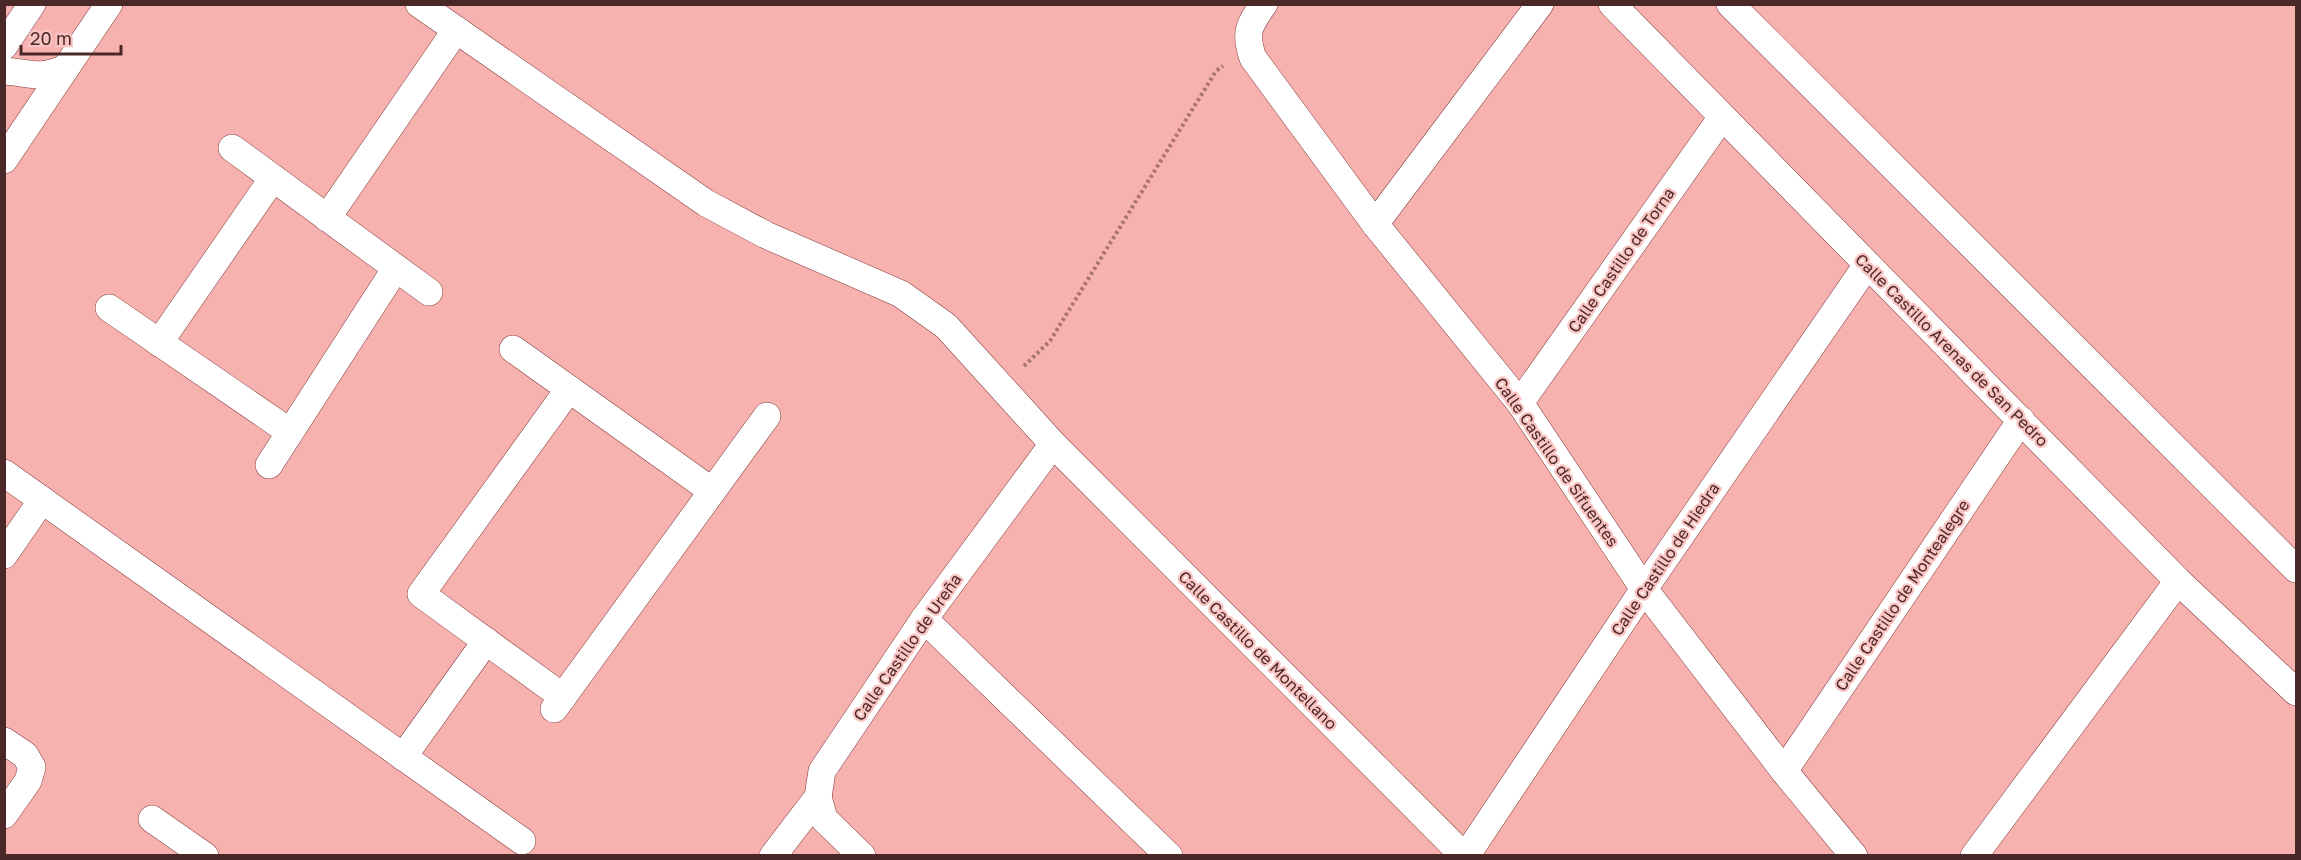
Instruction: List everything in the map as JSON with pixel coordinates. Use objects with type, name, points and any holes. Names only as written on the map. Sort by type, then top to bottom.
[{"type":"street","points":[[4,46],[32,4]]},
{"type":"street","points":[[4,160],[109,4]]},
{"type":"street","name":"Calle Castillo de Montellano","points":[[419,4],[706,203],[765,235],[901,294],[946,326],[1053,444],[1465,855]]},
{"type":"street","points":[[1247,43],[1249,25],[1264,4]]},
{"type":"street","points":[[1376,224],[1540,4]]},
{"type":"street","name":"Calle Castillo Arenas de San Pedro","points":[[1612,4],[2178,581],[2296,692]]},
{"type":"street","points":[[1730,4],[2296,568]]},
{"type":"street","points":[[327,218],[456,30]]},
{"type":"street","name":"Calle Castillo de Sifuentes","points":[[1247,43],[1252,58],[1376,224],[1520,403],[1644,589],[1784,771],[1854,855]]},
{"type":"street","points":[[4,70],[34,76],[48,75],[66,68]]},
{"type":"street","name":"Calle Castillo de Torna","points":[[1520,403],[1722,117]]},
{"type":"street","points":[[232,148],[429,292]]},
{"type":"street","points":[[159,343],[273,178]]},
{"type":"street","name":"Calle Castillo de Hiedra","points":[[1465,855],[1644,589],[1868,265]]},
{"type":"street","points":[[269,465],[396,268]]},
{"type":"street","points":[[109,308],[290,432]]},
{"type":"street","points":[[513,349],[712,491]]},
{"type":"street","points":[[569,389],[421,594],[486,641],[559,703],[766,416]]},
{"type":"street","name":"Calle Castillo de Montealegre","points":[[1784,771],[2021,420]]},
{"type":"street","name":"Calle Castillo de Ureña","points":[[773,855],[818,797],[822,771],[924,619],[1053,444]]},
{"type":"street","points":[[4,473],[522,841]]},
{"type":"street","points":[[4,555],[42,500]]},
{"type":"street","points":[[1974,855],[2178,581]]},
{"type":"street","points":[[924,619],[1169,855]]},
{"type":"street","points":[[403,757],[486,641]]},
{"type":"street","points":[[4,741],[25,755],[32,767],[28,781],[4,815]]},
{"type":"street","points":[[818,797],[824,819],[862,855]]},
{"type":"street","points":[[152,819],[205,855]]},
{"type":"path","points":[[1002,388],[1050,341],[1216,71],[1247,43]]}]
